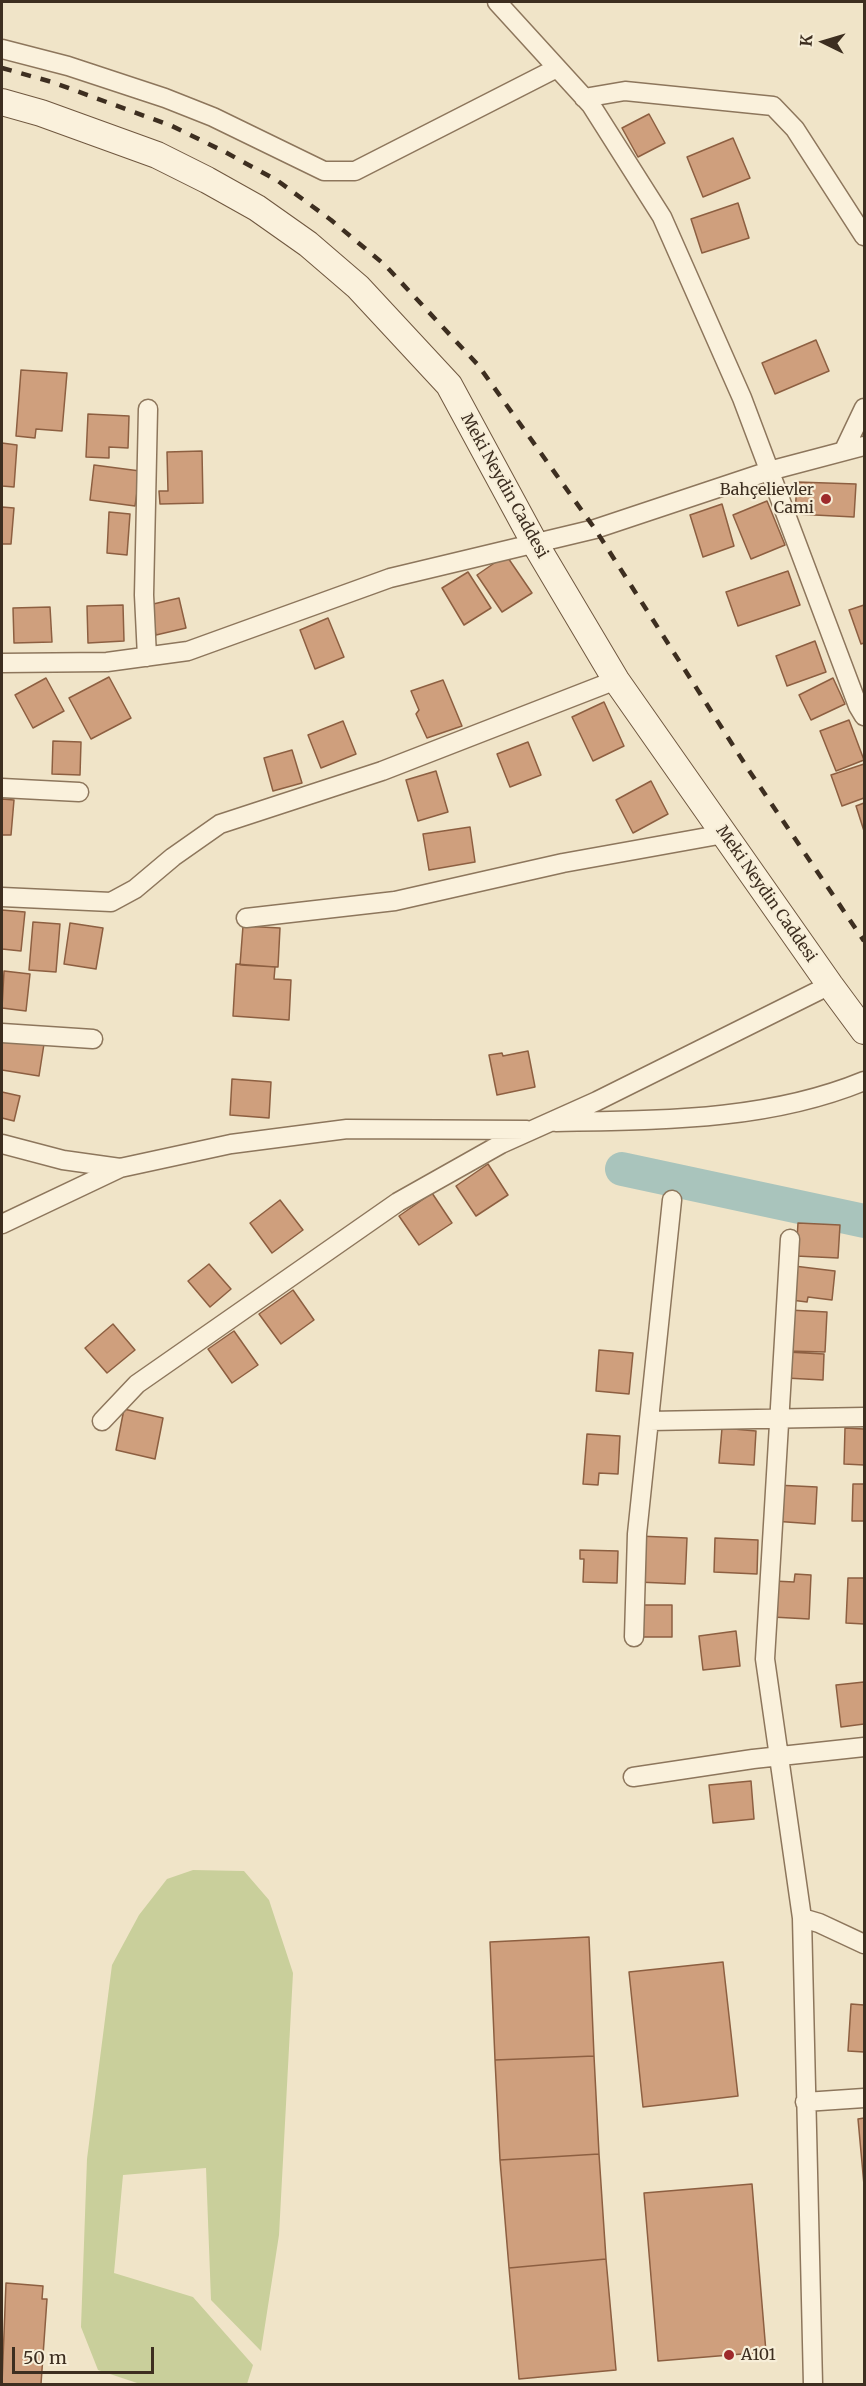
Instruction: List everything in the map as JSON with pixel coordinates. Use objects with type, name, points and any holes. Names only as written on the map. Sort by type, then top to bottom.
[{"type":"street","points":[[497,2],[584,98],[662,217],[742,398],[858,706],[864,716]]},
{"type":"street","points":[[2,49],[68,66],[165,98],[213,117],[324,171],[355,171],[557,68]]},
{"type":"street","points":[[584,98],[625,91],[773,106],[795,129],[864,236]]},
{"type":"street","name":"Meki Neydin Caddesi","points":[[2,102],[41,113],[157,155],[257,208],[308,244],[358,287],[449,385],[534,542],[616,680],[864,1031]]},
{"type":"street","points":[[844,450],[864,408]]},
{"type":"street","points":[[147,657],[144,595],[148,409]]},
{"type":"street","points":[[2,663],[107,663],[188,651],[390,578],[595,529],[769,471],[864,446]]},
{"type":"street","points":[[2,897],[111,902],[135,889],[173,857],[220,824],[382,771],[616,680]]},
{"type":"street","points":[[2,788],[79,792]]},
{"type":"street","points":[[246,918],[395,901],[563,862],[724,834]]},
{"type":"street","points":[[102,1420],[136,1384],[398,1202],[501,1144],[830,985]]},
{"type":"street","points":[[2,1033],[93,1040]]},
{"type":"street","points":[[549,1122],[673,1119],[737,1113],[780,1107],[864,1081]]},
{"type":"street","points":[[2,1224],[120,1168],[231,1144],[347,1130],[532,1130]]},
{"type":"street","points":[[2,1144],[63,1160],[120,1168]]},
{"type":"street","points":[[634,1637],[637,1534],[672,1200]]},
{"type":"street","points":[[790,1239],[765,1659],[802,1918],[813,2385]]},
{"type":"street","points":[[650,1421],[864,1417]]},
{"type":"street","points":[[633,1777],[779,1756],[864,1747]]},
{"type":"street","points":[[802,1918],[819,1923],[864,1944]]},
{"type":"street","points":[[805,2102],[864,2098]]},
{"type":"green space","points":[[193,1870],[244,1871],[269,1900],[293,1973],[279,2235],[261,2351],[211,2300],[206,2168],[123,2175],[114,2273],[193,2297],[253,2365],[247,2384],[140,2384],[98,2370],[81,2327],[87,2159],[112,1965],[139,1915],[167,1879]]},
{"type":"building","points":[[649,114],[665,143],[638,157],[622,128]]},
{"type":"building","points":[[733,138],[750,178],[703,197],[687,157]]},
{"type":"building","points":[[738,203],[749,238],[702,253],[691,219]]},
{"type":"building","points":[[816,340],[829,371],[775,394],[762,363]]},
{"type":"building","points":[[21,370],[67,373],[62,431],[36,429],[35,438],[16,436]]},
{"type":"building","points":[[88,414],[129,416],[128,448],[109,447],[109,458],[86,457]]},
{"type":"building","points":[[2,443],[17,445],[14,487],[2,486]]},
{"type":"building","points":[[202,451],[203,503],[160,504],[159,491],[168,491],[167,452]]},
{"type":"building","points":[[94,465],[140,471],[135,506],[90,500]]},
{"type":"building","name":"Bahçelievler Cami","points":[[797,482],[856,484],[854,517],[795,514]]},
{"type":"building","points":[[767,501],[785,545],[751,559],[733,515]]},
{"type":"building","points":[[722,504],[734,546],[703,557],[690,515]]},
{"type":"building","points":[[2,507],[14,508],[11,544],[2,544]]},
{"type":"building","points":[[109,512],[130,514],[127,555],[107,553]]},
{"type":"building","points":[[506,555],[532,593],[502,612],[477,575]]},
{"type":"building","points":[[788,571],[800,605],[738,626],[726,592]]},
{"type":"building","points":[[468,572],[491,608],[464,625],[442,588]]},
{"type":"building","points":[[179,598],[186,628],[156,635],[149,605]]},
{"type":"building","points":[[123,605],[124,641],[88,643],[87,606]]},
{"type":"building","points":[[864,605],[864,643],[861,644],[849,610]]},
{"type":"building","points":[[50,607],[52,642],[14,643],[13,608]]},
{"type":"building","points":[[328,618],[344,657],[315,669],[300,630]]},
{"type":"building","points":[[815,641],[826,672],[787,686],[776,656]]},
{"type":"building","points":[[109,677],[131,718],[91,739],[69,698]]},
{"type":"building","points":[[46,678],[64,711],[33,728],[15,695]]},
{"type":"building","points":[[833,678],[845,704],[811,720],[799,695]]},
{"type":"building","points":[[443,680],[462,726],[427,738],[416,714],[419,710],[411,691]]},
{"type":"building","points":[[604,702],[624,746],[593,761],[572,717]]},
{"type":"building","points":[[849,720],[864,760],[836,771],[820,731]]},
{"type":"building","points":[[343,721],[356,754],[321,768],[308,735]]},
{"type":"building","points":[[53,741],[81,742],[80,775],[52,774]]},
{"type":"building","points":[[528,742],[541,775],[510,787],[497,754]]},
{"type":"building","points":[[292,750],[302,783],[273,791],[264,758]]},
{"type":"building","points":[[864,764],[864,798],[842,806],[831,775]]},
{"type":"building","points":[[436,771],[448,812],[418,821],[406,780]]},
{"type":"building","points":[[651,781],[668,814],[633,833],[616,800]]},
{"type":"building","points":[[2,799],[14,800],[11,835],[2,835]]},
{"type":"building","points":[[864,803],[864,831],[856,806]]},
{"type":"building","points":[[470,827],[475,862],[429,870],[423,834]]},
{"type":"building","points":[[2,910],[25,912],[21,951],[2,949]]},
{"type":"building","points":[[33,922],[60,924],[56,972],[29,970]]},
{"type":"building","points":[[70,923],[103,928],[96,969],[64,964]]},
{"type":"building","points":[[243,926],[280,928],[278,967],[240,965]]},
{"type":"building","points":[[236,964],[275,967],[274,979],[291,980],[289,1020],[233,1016]]},
{"type":"building","points":[[4,971],[30,974],[26,1011],[2,1008]]},
{"type":"building","points":[[2,1038],[44,1044],[39,1076],[2,1070]]},
{"type":"building","points":[[528,1051],[535,1087],[497,1095],[489,1055],[502,1053],[503,1056]]},
{"type":"building","points":[[232,1079],[271,1082],[269,1118],[230,1115]]},
{"type":"building","points":[[2,1092],[20,1096],[14,1121],[2,1118]]},
{"type":"building","points":[[488,1164],[508,1195],[476,1216],[456,1186]]},
{"type":"building","points":[[432,1193],[452,1223],[419,1245],[399,1216]]},
{"type":"building","points":[[280,1200],[303,1230],[272,1253],[250,1223]]},
{"type":"building","points":[[798,1223],[840,1225],[838,1258],[796,1256]]},
{"type":"building","points":[[209,1264],[231,1289],[210,1307],[188,1281]]},
{"type":"building","points":[[794,1266],[835,1271],[832,1300],[808,1297],[807,1302],[791,1300]]},
{"type":"building","points":[[293,1290],[314,1320],[281,1344],[259,1314]]},
{"type":"building","points":[[789,1310],[827,1312],[825,1352],[787,1351]]},
{"type":"building","points":[[113,1324],[135,1350],[107,1373],[85,1348]]},
{"type":"building","points":[[234,1331],[258,1365],[232,1383],[208,1349]]},
{"type":"building","points":[[599,1350],[633,1353],[629,1394],[596,1391]]},
{"type":"building","points":[[787,1352],[824,1354],[823,1380],[786,1378]]},
{"type":"building","points":[[124,1409],[163,1418],[155,1459],[116,1450]]},
{"type":"building","points":[[722,1428],[756,1431],[754,1465],[719,1463]]},
{"type":"building","points":[[845,1428],[864,1429],[864,1465],[844,1464]]},
{"type":"building","points":[[587,1434],[620,1436],[618,1474],[599,1473],[598,1485],[583,1484]]},
{"type":"building","points":[[853,1484],[864,1484],[864,1521],[852,1521]]},
{"type":"building","points":[[776,1485],[817,1487],[815,1524],[773,1521]]},
{"type":"building","points":[[638,1536],[687,1538],[685,1584],[637,1582]]},
{"type":"building","points":[[715,1538],[758,1540],[757,1574],[714,1572]]},
{"type":"building","points":[[580,1550],[618,1551],[617,1583],[583,1582],[584,1559],[580,1559]]},
{"type":"building","points":[[795,1574],[811,1575],[809,1619],[772,1617],[774,1581],[794,1582]]},
{"type":"building","points":[[848,1578],[864,1578],[864,1624],[846,1623]]},
{"type":"building","points":[[641,1605],[672,1605],[672,1637],[641,1637]]},
{"type":"building","points":[[736,1631],[740,1666],[703,1670],[699,1636]]},
{"type":"building","points":[[864,1682],[864,1724],[841,1727],[836,1685]]},
{"type":"building","points":[[751,1781],[754,1819],[713,1823],[709,1785]]},
{"type":"building","points":[[589,1937],[594,2056],[495,2060],[490,1942]]},
{"type":"building","points":[[723,1962],[738,2096],[643,2107],[629,1972]]},
{"type":"building","points":[[851,2004],[864,2005],[864,2052],[848,2051]]},
{"type":"building","points":[[594,2056],[599,2154],[500,2160],[495,2060]]},
{"type":"building","points":[[864,2118],[864,2185],[858,2119]]},
{"type":"building","points":[[599,2154],[606,2259],[509,2268],[500,2160]]},
{"type":"building","points":[[752,2184],[766,2352],[658,2361],[644,2193]]},
{"type":"building","points":[[606,2259],[616,2370],[519,2379],[509,2268]]},
{"type":"building","points":[[6,2283],[43,2286],[42,2299],[47,2299],[41,2384],[2,2384]]},
{"type":"waterway","points":[[622,1169],[864,1221]]},
{"type":"railway","points":[[2,68],[52,82],[172,126],[225,152],[278,181],[331,220],[385,265],[478,365],[595,529],[750,772],[864,941]]},
{"type":"place","name":"Bahçelievler Cami","points":[[826,499]]},
{"type":"place","name":"A101","points":[[729,2355]]}]
